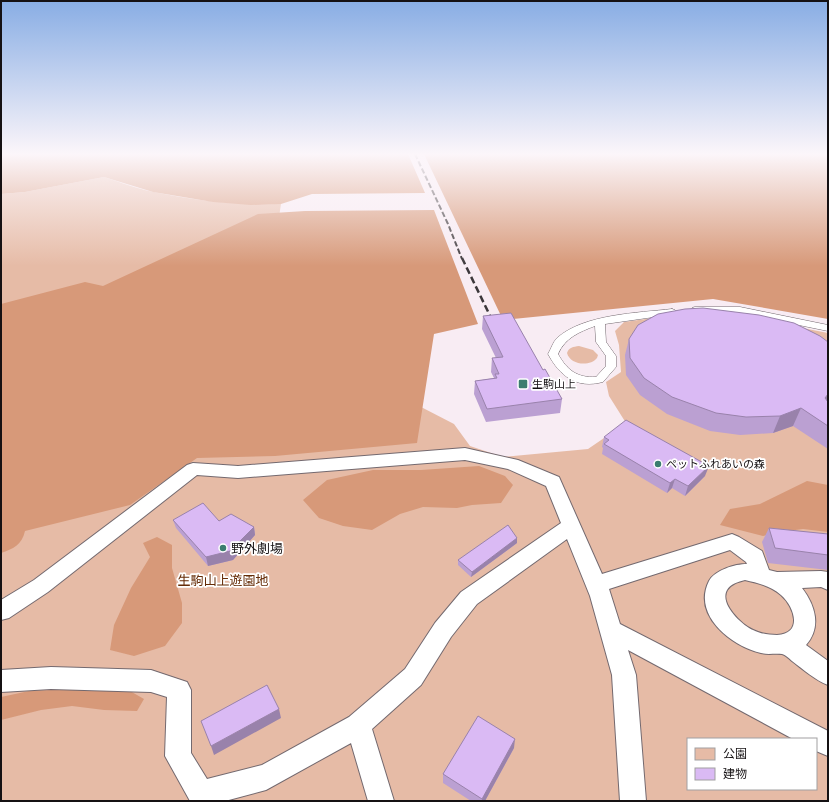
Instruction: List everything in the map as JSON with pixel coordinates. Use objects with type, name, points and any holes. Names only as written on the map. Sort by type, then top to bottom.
[{"type":"street","points":[[1,611],[41,586],[193,469],[238,472],[466,454],[512,464],[553,482],[596,584],[624,675],[633,801]]},
{"type":"street","points":[[1,681],[51,678],[151,681],[179,690],[178,756],[199,799],[266,777],[358,725],[413,677],[443,630],[469,598],[571,526]]},
{"type":"street","points":[[596,584],[732,542],[755,557],[769,578],[789,589],[798,599],[804,610],[806,621],[803,631],[797,639],[787,644],[772,645],[756,642],[741,634],[728,624],[718,612],[715,599],[716,588],[722,580],[732,574],[745,572],[769,578],[821,579],[828,581]]},
{"type":"street","points":[[611,630],[817,738]]},
{"type":"street","points":[[787,644],[828,674]]},
{"type":"street","points":[[358,725],[381,801]]},
{"type":"street","points":[[817,738],[828,744]]},
{"type":"lane","points":[[600,322],[601,342],[611,356],[611,367],[599,380],[587,381],[576,379],[561,369],[553,354],[559,341],[571,332],[600,322],[690,311],[740,310],[828,328]]},
{"type":"green space","name":"生駒山上遊園地","points":[[28,191],[153,191],[217,202],[281,204],[279,217],[392,392],[454,424],[470,446],[503,457],[588,449],[626,423],[609,396],[606,382],[621,372],[619,345],[615,331],[624,322],[653,318],[777,323],[828,333],[828,801],[1,801],[1,194]]},
{"type":"green space","points":[[579,346],[593,350],[598,355],[597,358],[590,363],[585,364],[572,360],[567,353],[568,351]]},
{"type":"shaded area","points":[[1,191],[28,191],[25,192],[1,194]]},
{"type":"shaded area","points":[[151,191],[424,191],[425,193],[312,194],[281,204],[251,205],[213,202]]},
{"type":"shaded area","points":[[442,191],[828,191],[828,319],[713,299],[503,320]]},
{"type":"shaded area","points":[[434,210],[478,324],[434,334],[417,443],[275,456],[197,458],[130,505],[25,531],[22,540],[16,546],[1,553],[1,304],[85,282],[103,286],[258,214],[305,211]]},
{"type":"shaded area","points":[[479,466],[505,476],[513,485],[501,503],[472,505],[457,508],[423,507],[400,514],[372,530],[343,526],[319,518],[303,500],[327,480],[373,470],[421,470]]},
{"type":"shaded area","points":[[807,481],[828,485],[828,532],[803,529],[763,536],[720,525],[730,509],[760,504]]},
{"type":"shaded area","points":[[157,537],[172,545],[172,568],[182,603],[182,623],[165,646],[134,656],[110,650],[114,625],[131,588],[150,557],[143,543]]},
{"type":"shaded area","points":[[73,689],[130,691],[144,699],[137,711],[104,710],[72,706],[41,710],[1,720],[1,697],[29,691]]},
{"type":"building","points":[[703,308],[759,315],[794,323],[820,336],[828,342],[828,394],[825,398],[828,402],[828,426],[801,408],[780,416],[746,417],[716,413],[672,397],[644,378],[630,358],[629,339],[638,325],[658,314],[685,309]]},
{"type":"building","points":[[511,313],[543,370],[545,369],[562,399],[487,409],[475,381],[497,378],[495,374],[499,374],[492,358],[503,357],[483,316]]},
{"type":"building","name":"ペットふれあいの森","points":[[626,420],[709,466],[688,486],[675,479],[670,483],[604,444],[609,440],[604,437]]},
{"type":"building","points":[[203,503],[219,521],[231,514],[254,527],[230,551],[206,557],[173,520]]},
{"type":"building","points":[[508,525],[517,538],[472,572],[458,560]]},
{"type":"building","points":[[769,528],[828,534],[828,555],[775,548]]},
{"type":"building","points":[[267,685],[279,709],[211,746],[201,721]]},
{"type":"building","points":[[478,716],[515,739],[482,799],[443,774]]},
{"type":"railway","points":[[433,191],[462,259]]},
{"type":"railway","points":[[462,258],[495,326]]},
{"type":"place","name":"生駒山上","points":[[523,384]]},
{"type":"place","name":"ペットふれあいの森","points":[[658,464]]},
{"type":"place","name":"野外劇場","points":[[223,548]]}]
